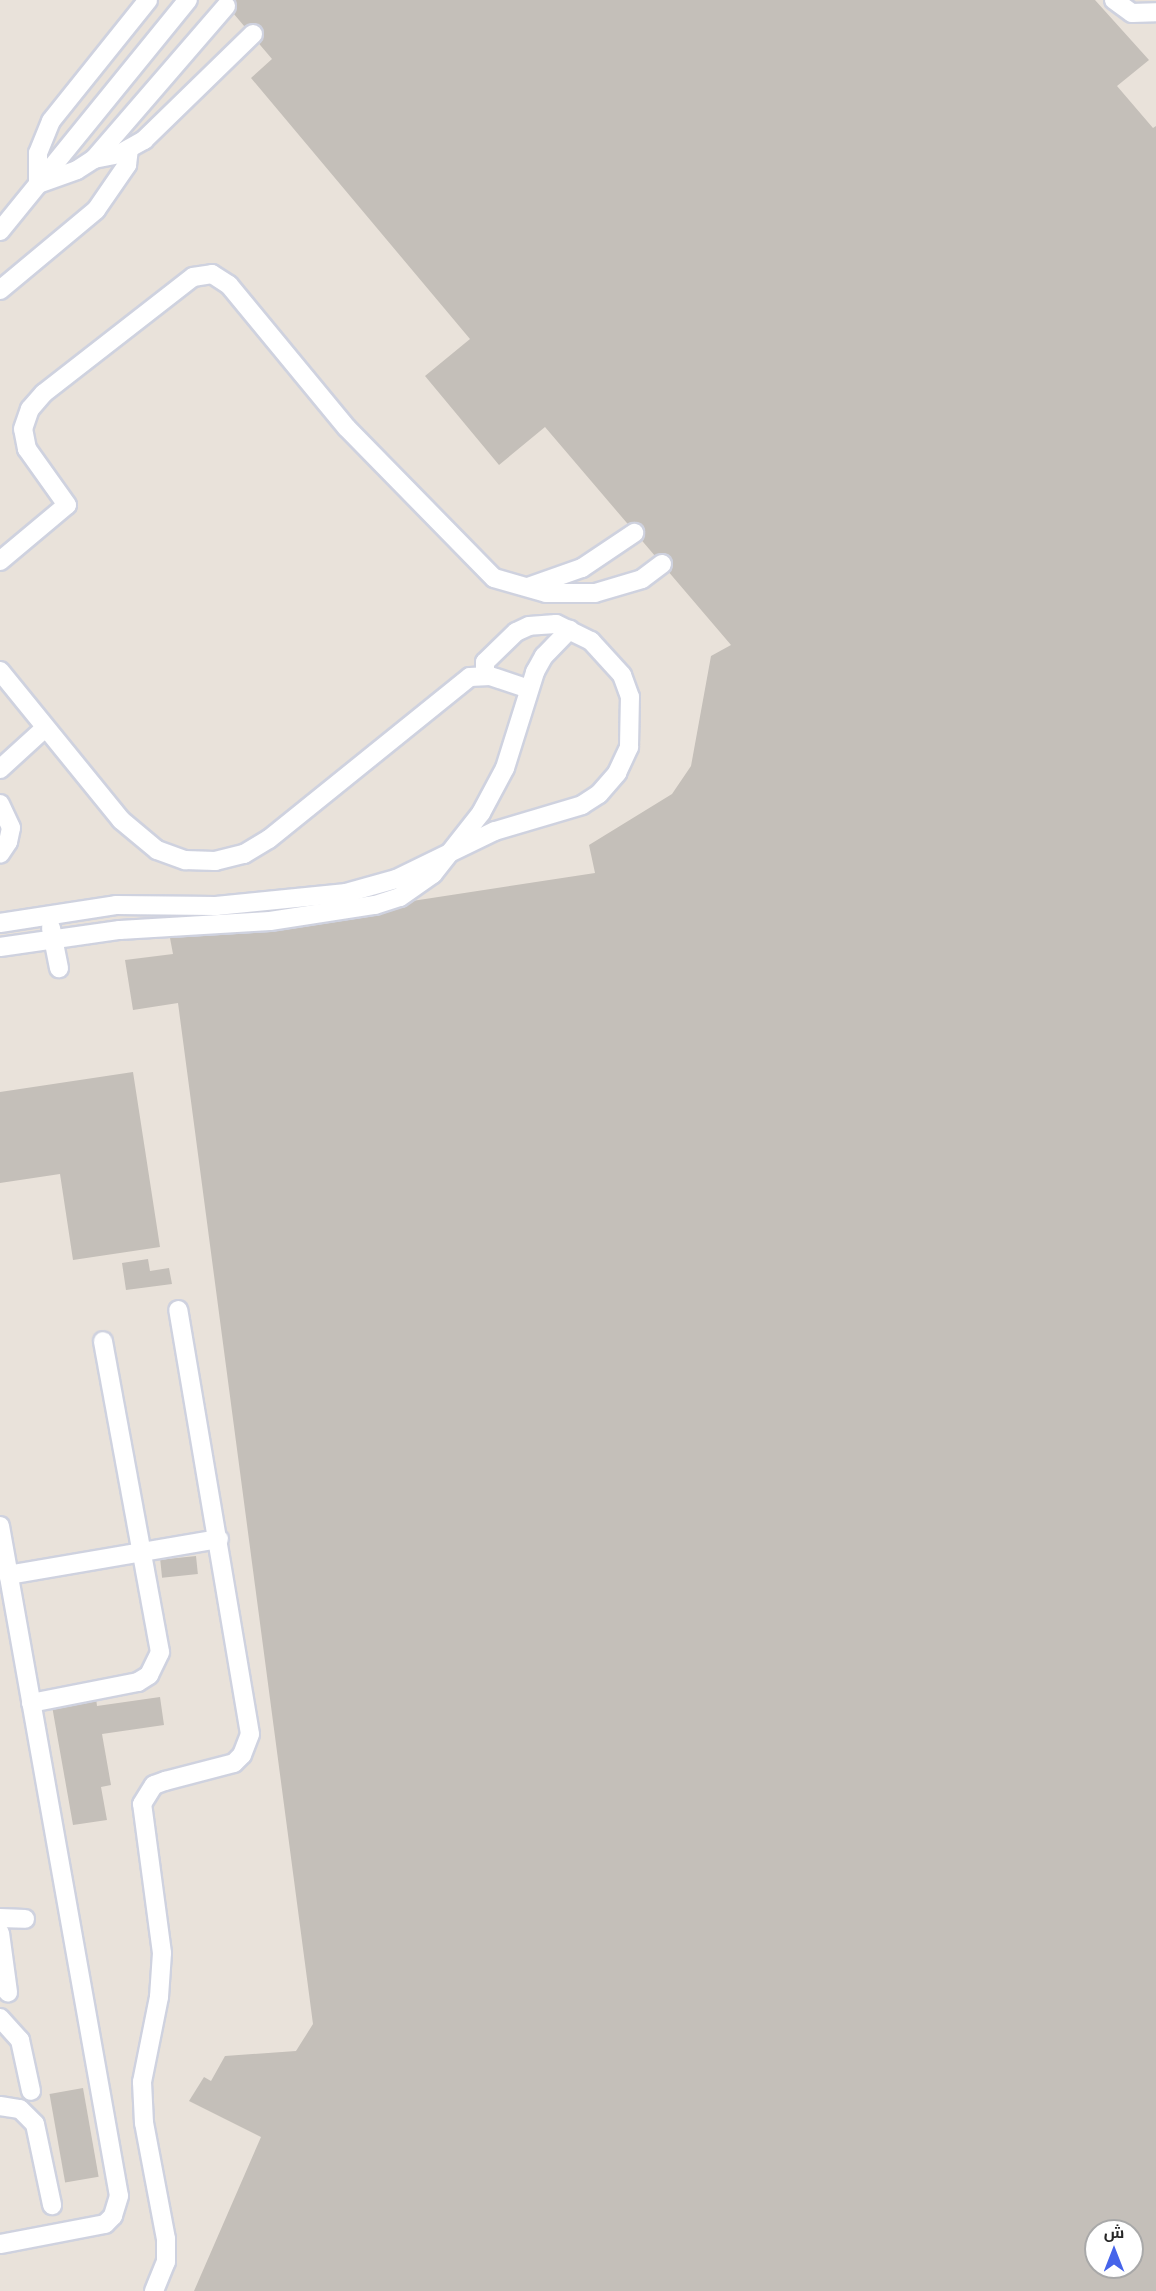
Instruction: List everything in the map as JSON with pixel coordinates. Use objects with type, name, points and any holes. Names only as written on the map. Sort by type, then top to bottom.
[{"type":"lane","points":[[38,184],[38,153],[51,121],[148,0]]},
{"type":"lane","points":[[0,231],[188,0]]},
{"type":"lane","points":[[1114,0],[1132,13],[1156,12]]},
{"type":"lane","points":[[38,184],[77,170],[94,159],[226,6]]},
{"type":"lane","points":[[94,159],[129,149],[144,140],[253,34]]},
{"type":"lane","points":[[0,290],[96,210],[127,165],[129,149]]},
{"type":"lane","points":[[0,561],[67,505],[27,449],[23,429],[30,409],[44,393],[193,277],[212,274],[229,285],[341,422],[470,557],[494,578],[524,589],[571,595],[596,593],[642,579],[662,564]]},
{"type":"lane","points":[[524,589],[582,568],[634,533]]},
{"type":"lane","points":[[0,923],[117,905],[216,906],[337,895],[396,879],[495,831],[582,805],[599,794],[617,773],[629,747],[630,697],[608,656],[570,629],[543,624],[516,632],[485,662],[485,676]]},
{"type":"lane","points":[[0,947],[145,928],[233,925],[375,905],[412,890],[452,852],[494,791],[529,689],[544,656],[570,629]]},
{"type":"lane","points":[[0,671],[121,820],[157,850],[185,860],[215,861],[244,854],[269,839],[461,683],[485,676],[529,689]]},
{"type":"lane","points":[[0,769],[45,728]]},
{"type":"lane","points":[[0,804],[11,828],[9,842],[0,854]]},
{"type":"lane","points":[[49,915],[59,938],[64,968]]},
{"type":"lane","points":[[154,2291],[166,2262],[166,2239],[144,2123],[142,2082],[159,1997],[162,1953],[141,1816],[142,1804],[154,1785],[224,1768],[242,1755],[248,1746],[249,1723],[178,1310]]},
{"type":"lane","points":[[32,1703],[138,1682],[153,1670],[160,1652],[103,1341]]},
{"type":"lane","points":[[0,1526],[119,2196],[113,2216],[94,2228],[0,2244]]},
{"type":"lane","points":[[9,1575],[219,1539]]},
{"type":"lane","points":[[0,1918],[25,1919]]},
{"type":"lane","points":[[0,1933],[9,1992]]},
{"type":"lane","points":[[0,2018],[20,2040],[31,2091]]},
{"type":"lane","points":[[0,2106],[20,2109],[35,2124],[52,2205]]},
{"type":"building","points":[[222,0],[1095,0],[1149,60],[1117,86],[1153,128],[1156,126],[1156,2291],[194,2291],[261,2137],[189,2101],[204,2077],[211,2081],[225,2056],[296,2051],[313,2024],[178,1003],[133,1010],[125,960],[173,954],[170,938],[595,873],[589,845],[672,794],[691,766],[711,656],[731,645],[545,427],[499,465],[425,376],[470,339],[251,78],[272,59]]},
{"type":"building","points":[[133,1072],[160,1247],[73,1260],[60,1174],[0,1183],[0,1092]]},
{"type":"building","points":[[148,1259],[150,1271],[169,1268],[172,1284],[126,1290],[122,1263]]},
{"type":"building","points":[[196,1556],[198,1574],[162,1578],[160,1560]]},
{"type":"building","points":[[160,1697],[164,1725],[102,1734],[111,1785],[101,1787],[107,1820],[73,1825],[52,1706],[96,1698],[97,1706]]},
{"type":"building","points":[[83,2088],[99,2177],[65,2183],[50,2094]]}]
